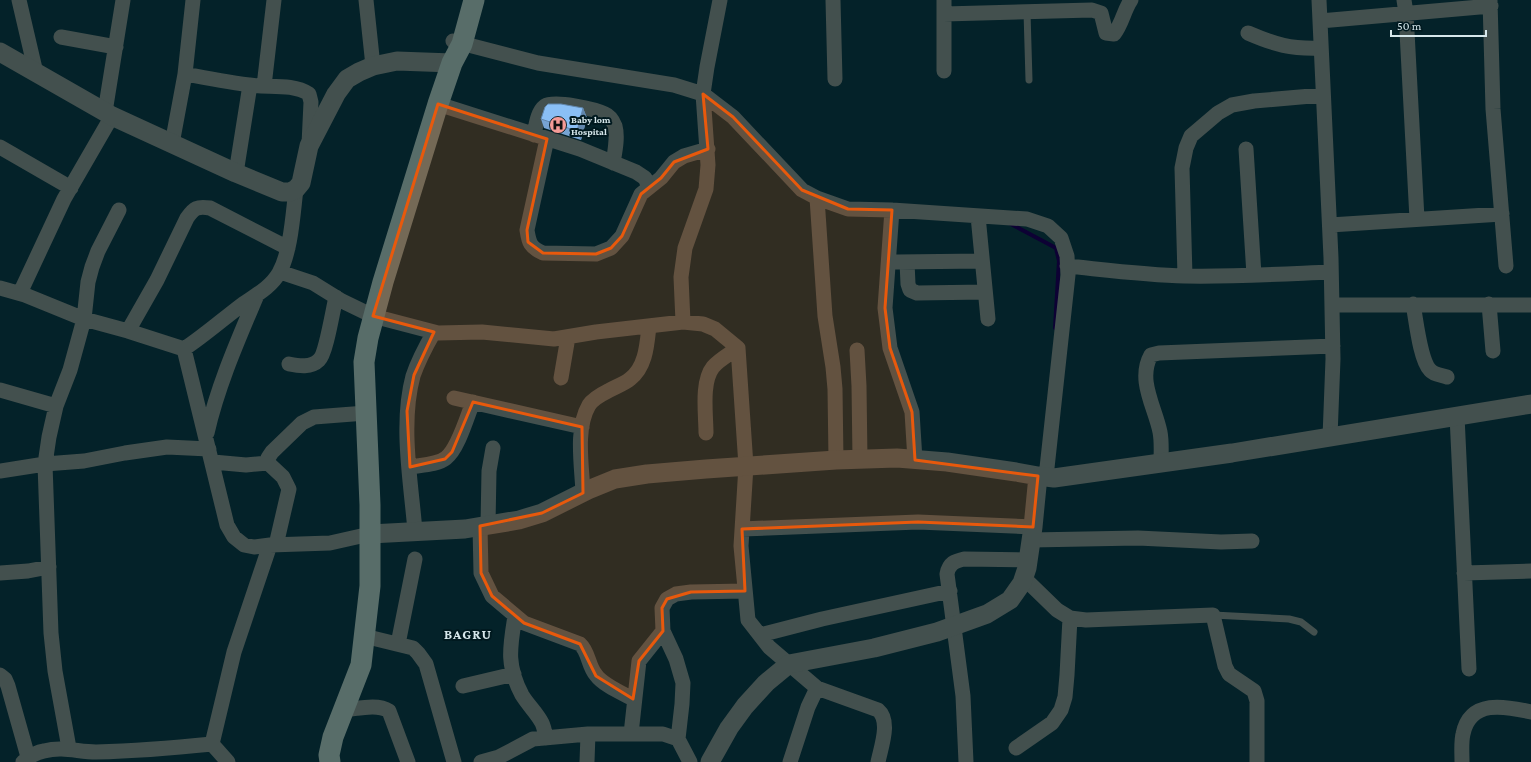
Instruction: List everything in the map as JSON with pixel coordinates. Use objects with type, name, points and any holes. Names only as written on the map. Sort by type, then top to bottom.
[{"type":"main road","points":[[456,51],[463,0]]},
{"type":"main road","points":[[330,762],[329,755],[333,737],[361,666],[370,586],[370,534],[364,362],[373,316],[438,104],[474,0]]},
{"type":"street","points":[[19,0],[36,73]]},
{"type":"street","points":[[20,293],[109,114],[116,47],[123,0]]},
{"type":"street","points":[[172,144],[185,74],[194,0]]},
{"type":"street","points":[[236,173],[257,86],[274,0]]},
{"type":"street","points":[[366,0],[373,66]]},
{"type":"street","points":[[682,322],[681,277],[685,248],[706,189],[708,149],[703,94],[706,67],[720,0]]},
{"type":"street","points":[[833,0],[835,79]]},
{"type":"street","points":[[944,71],[944,7],[1027,12],[1098,11],[1101,13],[1106,33],[1114,34],[1131,0]]},
{"type":"street","points":[[1318,0],[1332,272],[1333,346],[1330,437]]},
{"type":"street","points":[[1320,21],[1405,7],[1491,3],[1493,109],[1506,266]]},
{"type":"street","points":[[1405,7],[1418,219]]},
{"type":"street","points":[[1248,33],[1272,44],[1289,47],[1321,48]]},
{"type":"street","points":[[61,37],[116,47]]},
{"type":"street","points":[[309,146],[336,94],[347,79],[373,66],[456,51],[674,85],[703,94],[733,117],[802,190],[817,198],[848,209],[892,210],[1026,219],[1048,226],[1061,238],[1067,256],[1068,275],[1042,477],[1028,560],[1022,583],[1010,600],[987,614],[937,632],[874,648],[789,664],[766,683],[745,706],[729,728],[710,762]]},
{"type":"street","points":[[0,52],[109,114],[172,144],[282,192],[290,192],[296,189],[301,183],[309,146],[311,102],[309,94],[303,90],[292,88],[257,86],[185,74]]},
{"type":"street","points":[[1185,276],[1182,168],[1186,148],[1191,136],[1218,113],[1232,105],[1254,101],[1323,95]]},
{"type":"street","points":[[614,163],[616,135],[615,125],[610,118],[605,114],[569,105],[556,103],[545,106],[540,112],[541,137],[527,230],[528,242],[535,249],[543,253],[596,254],[611,248],[622,236],[641,194],[661,178],[674,162],[684,156],[708,149]]},
{"type":"street","points":[[438,104],[541,137],[614,163],[636,172],[645,178],[649,187]]},
{"type":"street","points":[[0,147],[71,188]]},
{"type":"street","points":[[1246,149],[1254,275]]},
{"type":"street","points":[[184,349],[244,303],[257,295],[273,281],[280,272],[288,248],[296,189]]},
{"type":"street","points":[[817,198],[825,316],[835,389],[836,460]]},
{"type":"street","points":[[128,330],[156,280],[187,218],[193,210],[201,207],[210,208],[288,248]]},
{"type":"street","points":[[69,748],[55,671],[51,633],[45,464],[56,406],[70,370],[84,319],[88,282],[92,267],[98,251],[119,210]]},
{"type":"street","points":[[892,210],[885,308],[890,348],[912,412],[915,460]]},
{"type":"street","points":[[1330,225],[1502,214]]},
{"type":"street","points":[[978,216],[988,319]]},
{"type":"street","points":[[888,263],[982,261]]},
{"type":"street","points":[[907,262],[908,284],[910,290],[917,293],[985,292]]},
{"type":"street","points":[[1067,266],[1140,274],[1185,276],[1332,272]]},
{"type":"street","points":[[280,272],[313,283],[342,301],[373,316],[438,333],[482,332],[554,339],[682,322],[703,324],[715,329],[738,348],[746,466],[741,546],[748,620],[769,647],[817,688],[878,710],[882,714],[885,727],[878,762]]},
{"type":"street","points":[[0,288],[20,293],[84,319],[128,330],[184,349]]},
{"type":"street","points":[[210,449],[213,408],[223,378],[257,295]]},
{"type":"street","points":[[289,364],[303,366],[313,364],[320,360],[324,350],[336,297]]},
{"type":"street","points":[[1413,304],[1424,359],[1430,370],[1435,374],[1447,377]]},
{"type":"street","points":[[1489,304],[1493,351]]},
{"type":"street","points":[[1332,305],[1531,305]]},
{"type":"street","points":[[583,493],[580,435],[584,415],[590,403],[603,393],[630,379],[639,369],[645,355],[649,326]]},
{"type":"street","points":[[415,531],[407,411],[414,375],[434,332]]},
{"type":"street","points":[[561,378],[568,337]]},
{"type":"street","points":[[1161,463],[1160,431],[1147,386],[1146,372],[1151,355],[1159,353],[1333,346]]},
{"type":"street","points":[[706,433],[706,384],[709,372],[714,365],[738,348]]},
{"type":"street","points":[[184,349],[210,449],[227,525],[234,537],[244,545],[254,546],[330,543],[370,534],[484,526],[519,520],[542,513],[615,479],[647,474],[836,460],[897,458],[947,462],[1054,478],[1232,453],[1531,404]]},
{"type":"street","points":[[857,350],[860,459]]},
{"type":"street","points":[[0,390],[56,406]]},
{"type":"street","points":[[454,398],[582,427]]},
{"type":"street","points":[[410,467],[434,463],[445,459],[452,452],[473,402]]},
{"type":"street","points":[[268,463],[268,458],[272,452],[302,423],[314,417],[366,413]]},
{"type":"street","points":[[1457,416],[1469,669]]},
{"type":"street","points":[[0,471],[45,464],[84,461],[125,452],[167,447],[210,449],[246,465],[268,463],[283,477],[289,489],[273,545],[234,652],[212,744]]},
{"type":"street","points":[[493,448],[489,471],[481,573],[492,596],[524,623],[580,644],[585,648],[589,664],[596,676],[604,683],[634,699]]},
{"type":"street","points":[[742,529],[918,522],[1032,534],[1221,542],[1252,541]]},
{"type":"street","points":[[398,644],[415,559]]},
{"type":"street","points":[[966,762],[963,696],[947,574],[948,568],[954,561],[964,559],[1028,560]]},
{"type":"street","points":[[0,573],[28,571],[49,567]]},
{"type":"street","points":[[1464,573],[1531,572]]},
{"type":"street","points":[[1024,578],[1057,610],[1070,618],[1086,620],[1213,615],[1225,666],[1229,674],[1254,690],[1257,701],[1257,762]]},
{"type":"street","points":[[690,762],[678,739],[683,683],[676,659],[663,632],[662,608],[667,599],[676,594],[745,590]]},
{"type":"street","points":[[760,635],[822,619],[950,590]]},
{"type":"street","points":[[514,616],[509,650],[511,664],[522,695],[542,724],[546,738]]},
{"type":"street","points":[[1016,748],[1052,723],[1061,710],[1065,697],[1070,618]]},
{"type":"street","points":[[630,734],[639,661],[663,632]]},
{"type":"street","points":[[364,636],[413,648],[426,664],[454,762]]},
{"type":"street","points":[[463,686],[514,674]]},
{"type":"street","points":[[0,675],[8,686],[25,760],[44,751],[69,748],[93,757],[212,744]]},
{"type":"street","points":[[790,762],[808,707],[817,688]]},
{"type":"street","points":[[1462,762],[1463,734],[1468,719],[1478,712],[1490,708],[1505,706],[1531,712]]},
{"type":"street","points":[[344,710],[378,707],[389,710],[404,756],[408,762]]},
{"type":"street","points":[[481,762],[500,759],[533,739],[588,734],[663,734],[678,739]]},
{"type":"street","points":[[587,762],[588,734]]},
{"type":"street","points":[[212,744],[228,762]]},
{"type":"lane","points":[[1027,12],[1029,80]]},
{"type":"lane","points":[[1213,615],[1289,619],[1301,622],[1314,632]]},
{"type":"highlighted area","points":[[703,94],[733,117],[802,190],[848,209],[892,210],[885,308],[890,348],[912,412],[915,460],[1038,476],[1033,527],[918,522],[742,529],[745,591],[691,592],[667,599],[662,608],[663,631],[639,661],[633,699],[596,676],[580,644],[524,623],[492,596],[481,573],[480,526],[542,513],[583,493],[582,427],[473,402],[452,452],[445,459],[410,467],[407,411],[414,375],[434,332],[373,316],[438,104],[547,139],[527,230],[528,242],[543,253],[596,254],[611,248],[622,236],[641,194],[661,178],[674,162],[708,149]]},
{"type":"building","points":[[548,104],[561,104],[583,108],[577,131],[541,119],[545,107]]},
{"type":"waterway","points":[[1009,223],[1056,248],[1059,261],[1055,328]]},
{"type":"place","name":"Baby lom Hospital","points":[[558,125]]},
{"type":"district","name":"BAGRU","points":[[468,634]]}]
